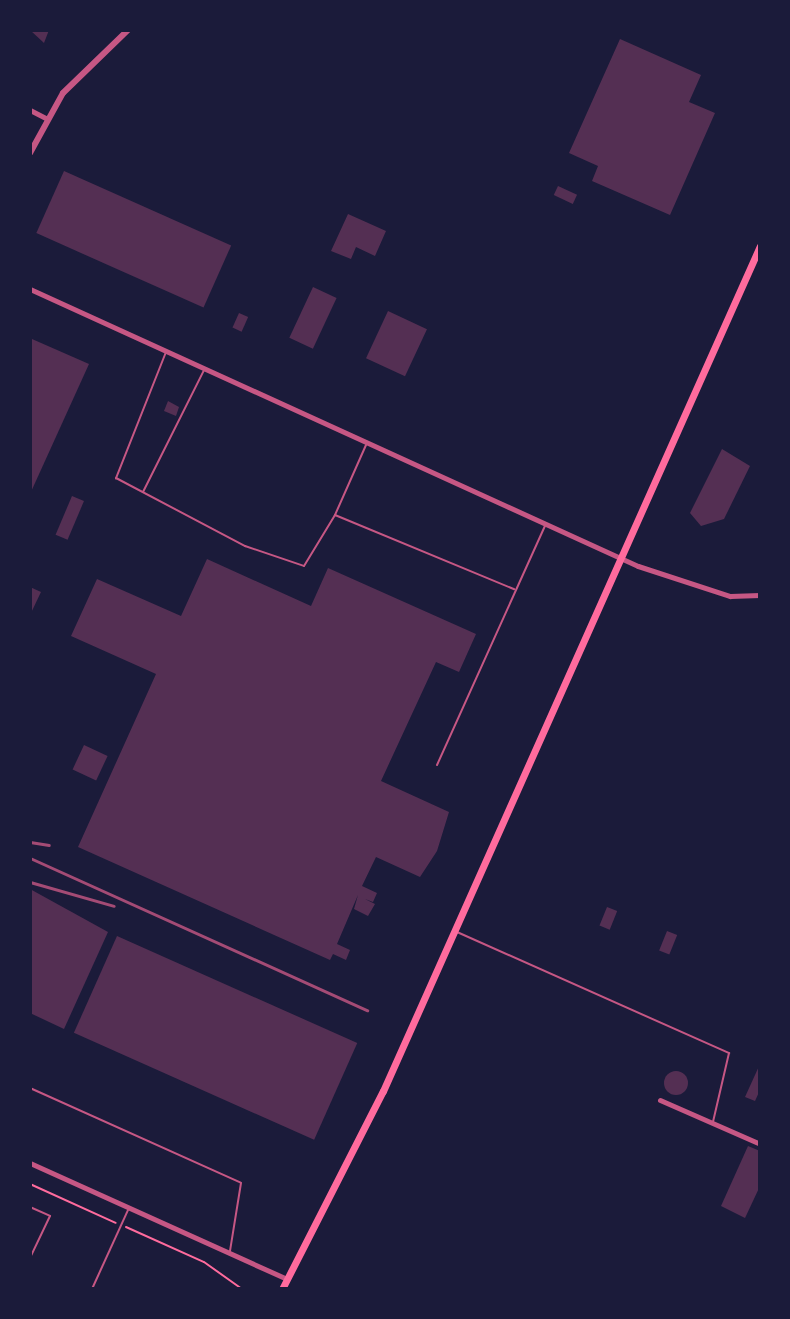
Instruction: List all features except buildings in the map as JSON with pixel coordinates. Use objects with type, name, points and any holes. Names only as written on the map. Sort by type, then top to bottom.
[{"type":"main road","points":[[282,1289],[456,931],[760,246]]},
{"type":"street","points":[[30,153],[46,118],[82,70],[128,30]]},
{"type":"street","points":[[30,110],[46,118]]},
{"type":"street","points":[[30,289],[676,581],[760,595]]},
{"type":"street","points":[[660,1100],[760,1144]]},
{"type":"street","points":[[30,1163],[287,1279]]},
{"type":"lane","points":[[167,351],[116,478],[245,546],[304,566],[335,515],[368,442]]},
{"type":"lane","points":[[143,492],[205,369]]},
{"type":"lane","points":[[335,515],[514,589]]},
{"type":"lane","points":[[437,765],[546,523]]},
{"type":"lane","points":[[456,931],[729,1053],[713,1123]]},
{"type":"lane","points":[[30,1088],[241,1183],[230,1252]]},
{"type":"lane","points":[[30,1207],[50,1216],[30,1258]]},
{"type":"lane","points":[[92,1289],[129,1207]]},
{"type":"path","points":[[30,1184],[204,1262],[242,1289]]},
{"type":"railway","points":[[30,842],[49,845]]},
{"type":"railway","points":[[30,858],[367,1010]]},
{"type":"railway","points":[[30,882],[114,906]]}]
